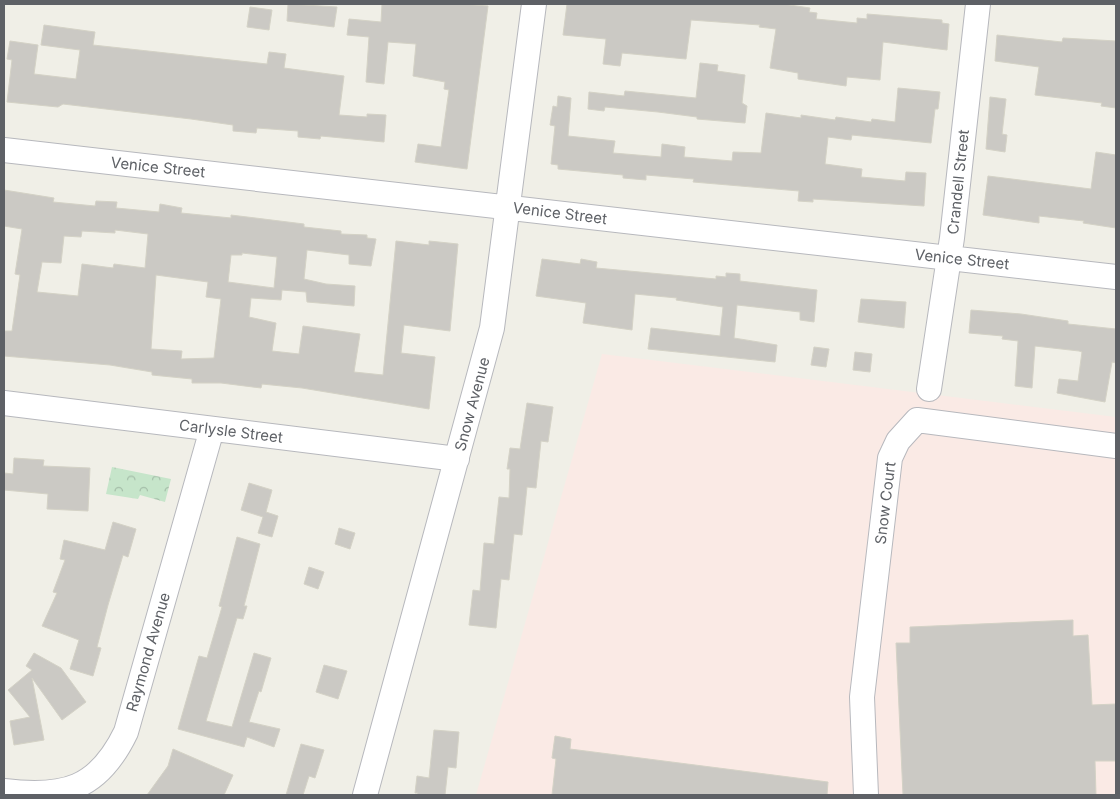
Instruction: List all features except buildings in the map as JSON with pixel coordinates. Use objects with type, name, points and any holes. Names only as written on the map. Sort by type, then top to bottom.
[{"type":"street","name":"Snow Avenue","points":[[365,795],[492,328],[534,4]]},
{"type":"street","name":"Crandell Street","points":[[929,389],[949,258],[978,4]]},
{"type":"street","name":"Venice Street","points":[[4,150],[1116,277]]},
{"type":"street","name":"Carlysle Street","points":[[4,404],[457,459]]},
{"type":"street","name":"Snow Court","points":[[866,795],[863,681],[890,458],[898,441],[917,420],[1116,446]]},
{"type":"street","name":"Raymond Avenue","points":[[4,791],[43,794],[70,789],[94,777],[118,749],[126,732],[212,429]]},
{"type":"shaded area","points":[[602,354],[1116,417],[1116,795],[476,795]]},
{"type":"green space","points":[[112,467],[171,479],[165,502],[140,495],[138,499],[106,494]]}]
